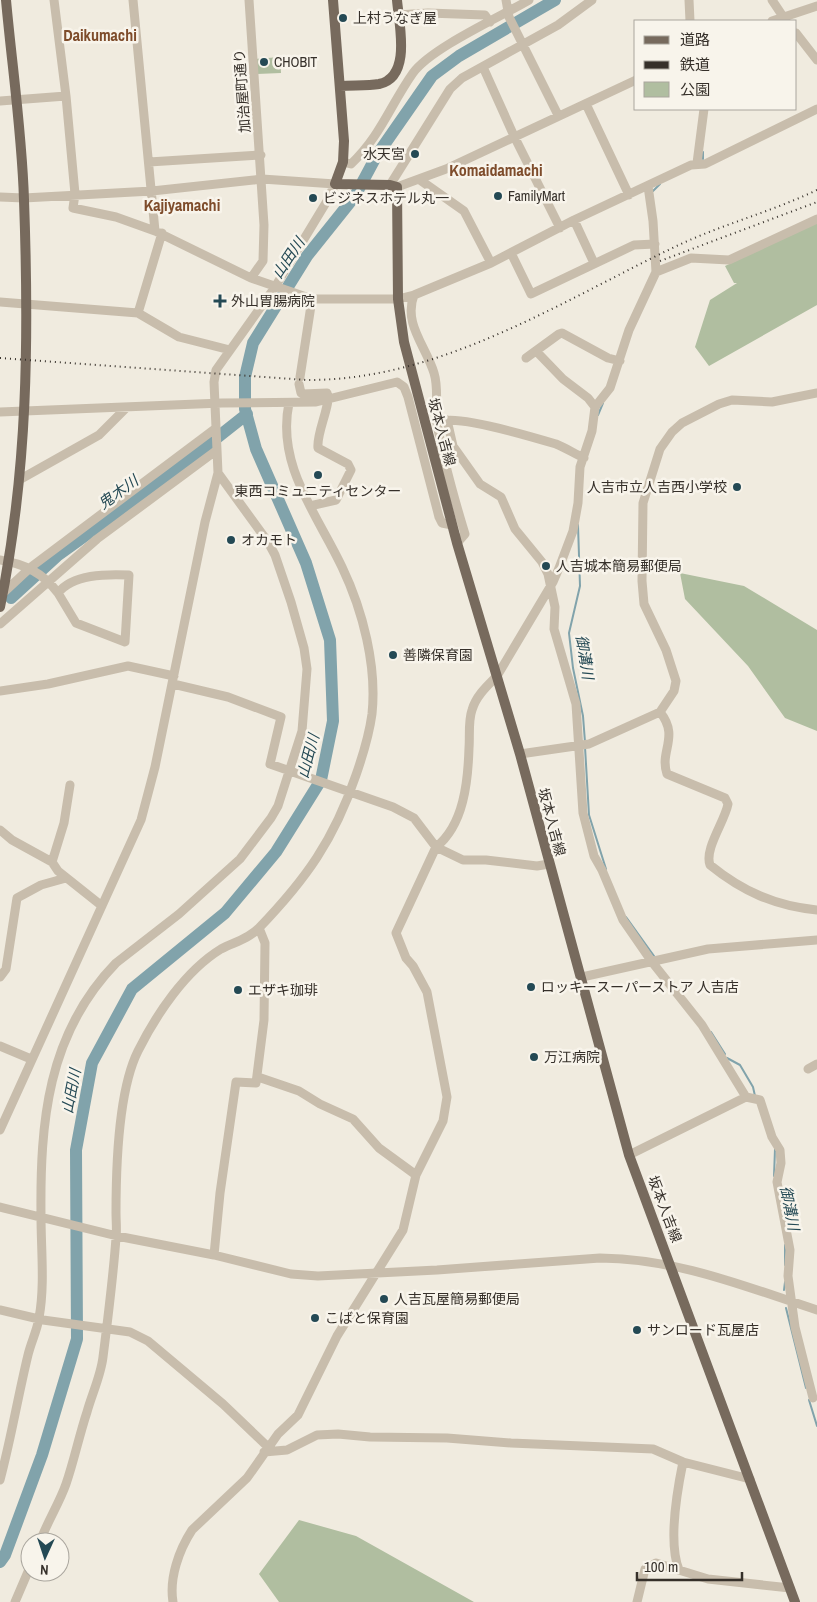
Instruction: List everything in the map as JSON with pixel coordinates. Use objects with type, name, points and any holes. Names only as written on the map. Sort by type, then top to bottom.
[{"type":"main road","points":[[0,607],[4,561],[19,480],[26,411],[24,198],[6,0]]},
{"type":"main road","points":[[334,0],[344,141],[339,184],[393,186]]},
{"type":"main road","points":[[340,86],[381,84],[397,72],[402,59],[397,0]]},
{"type":"main road","name":"坂本人吉線","points":[[393,186],[398,299],[404,342],[452,525],[520,754],[629,1154],[795,1602]]},
{"type":"street","points":[[54,0],[66,96],[75,194],[74,208],[116,217],[158,232],[250,278],[312,299],[398,299],[414,295],[492,263],[574,220],[697,163],[705,164],[817,109]]},
{"type":"street","points":[[133,0],[152,191],[158,232],[138,313]]},
{"type":"street","name":"加治屋町通り","points":[[249,0],[261,155],[264,252],[263,261],[250,278]]},
{"type":"street","points":[[506,0],[509,15],[558,115]]},
{"type":"street","points":[[342,162],[351,164],[378,134],[414,71],[444,48],[490,22],[509,15],[529,0]]},
{"type":"street","points":[[393,186],[450,89],[462,78],[578,12],[592,0]]},
{"type":"street","points":[[689,0],[690,20]]},
{"type":"street","points":[[772,0],[784,19],[817,6]]},
{"type":"street","points":[[398,15],[467,13],[486,15],[490,22]]},
{"type":"street","points":[[797,34],[817,60]]},
{"type":"street","points":[[483,67],[514,136],[560,228]]},
{"type":"street","points":[[393,186],[420,180],[634,81]]},
{"type":"street","points":[[0,101],[66,96]]},
{"type":"street","points":[[586,104],[629,194]]},
{"type":"street","points":[[697,163],[704,110]]},
{"type":"street","points":[[149,162],[261,155]]},
{"type":"street","points":[[0,197],[24,198],[152,191],[262,179],[339,184]]},
{"type":"street","points":[[420,180],[464,211],[492,263]]},
{"type":"street","points":[[0,1130],[141,820],[173,680],[205,522],[218,473],[216,428],[218,403],[214,374],[218,365],[275,287],[339,184]]},
{"type":"street","points":[[171,1600],[174,1574],[185,1540],[192,1530],[247,1478],[266,1449],[298,1414],[337,1336],[404,1230],[416,1176],[446,1113],[447,1097],[427,992],[413,966],[406,958],[396,933],[436,847],[446,839],[463,800],[469,772],[471,711],[486,687],[497,676],[550,586],[573,531],[578,503],[580,467],[592,431],[595,407],[610,388],[620,361],[628,330],[656,272],[655,244],[648,186]]},
{"type":"street","points":[[574,220],[594,263]]},
{"type":"street","points":[[656,272],[691,258],[729,260],[817,220]]},
{"type":"street","points":[[511,253],[530,294],[634,245],[655,244]]},
{"type":"street","points":[[414,295],[410,314],[415,331],[427,352],[435,374],[437,422],[465,534],[457,543]]},
{"type":"street","points":[[310,506],[336,500],[350,474],[348,464],[318,448],[320,428],[329,400],[327,393],[301,393],[299,380],[312,299]]},
{"type":"street","points":[[0,302],[138,313],[180,338],[230,350]]},
{"type":"street","points":[[526,358],[537,352],[559,334],[562,334],[608,358],[620,361]]},
{"type":"street","points":[[537,352],[563,379],[588,398],[595,407]]},
{"type":"street","points":[[0,412],[329,400],[397,382],[404,387],[427,465],[439,517],[442,523],[452,525]]},
{"type":"street","points":[[520,754],[589,744],[660,712],[674,691],[676,681],[666,650],[644,604],[641,518],[643,503],[660,449],[672,432],[682,423],[719,404],[744,399],[772,402],[817,393]]},
{"type":"street","points":[[45,1532],[66,1485],[103,1362],[104,1329],[114,1236],[125,1085],[136,1054],[160,1011],[183,983],[222,948],[237,944],[259,928],[265,918],[293,892],[312,867],[326,846],[350,792],[369,732],[373,691],[371,669],[359,613],[342,567],[297,480],[289,456],[286,434],[286,403]]},
{"type":"street","points":[[19,480],[99,435],[127,407]]},
{"type":"street","points":[[437,422],[447,420],[550,443],[584,458]]},
{"type":"street","points":[[447,420],[453,446],[480,484],[501,497],[515,529],[542,562],[548,574],[555,607],[554,629],[576,704],[583,813],[594,856],[623,920],[652,962],[702,1025],[746,1097]]},
{"type":"street","points":[[1,595],[30,568],[216,428]]},
{"type":"street","points":[[0,624],[97,539],[217,450]]},
{"type":"street","points":[[0,1480],[28,1354],[41,1319],[43,1219],[41,1152],[52,1074],[81,1009],[91,992],[116,963],[179,914],[240,859],[271,818],[291,769],[304,714],[307,669],[304,648],[275,555],[218,473]]},
{"type":"street","points":[[4,561],[30,568],[49,580],[76,623],[125,642],[129,575],[104,574],[71,581],[58,594]]},
{"type":"street","points":[[0,691],[48,684],[128,666],[228,697],[281,717],[270,764],[291,769],[393,807],[414,818],[436,847],[463,860],[509,862],[529,866],[549,864]]},
{"type":"street","points":[[660,712],[667,721],[670,738],[665,764],[667,774],[725,798],[728,804],[710,851],[708,859],[710,864],[745,890],[794,908],[817,910]]},
{"type":"street","points":[[52,862],[64,823],[70,785]]},
{"type":"street","points":[[0,830],[12,840],[52,862],[66,878],[102,906]]},
{"type":"street","points":[[0,976],[6,969],[17,898],[41,885],[66,878]]},
{"type":"street","points":[[214,1255],[220,1194],[236,1082],[256,1084],[258,1077],[264,1001],[264,944],[259,928]]},
{"type":"street","points":[[582,978],[708,949],[817,940]]},
{"type":"street","points":[[0,1046],[31,1059]]},
{"type":"street","points":[[808,1068],[817,1064]]},
{"type":"street","points":[[258,1077],[299,1091],[320,1104],[353,1119],[379,1148],[416,1176]]},
{"type":"street","points":[[629,1154],[746,1097],[760,1100],[772,1137],[780,1150],[781,1163],[777,1182],[790,1250],[788,1276],[795,1327],[813,1398]]},
{"type":"street","points":[[0,1206],[43,1219],[114,1236],[214,1255],[291,1274],[318,1276],[437,1270],[600,1258],[636,1258],[671,1264],[817,1310]]},
{"type":"street","points":[[0,1310],[41,1319],[130,1332],[148,1342],[223,1404],[266,1449],[287,1450],[317,1435],[338,1434],[653,1449],[683,1462],[750,1479]]},
{"type":"street","points":[[679,1570],[674,1556],[679,1480],[683,1462]]},
{"type":"street","points":[[637,1602],[645,1569],[656,1563],[708,1579],[730,1583],[790,1588]]},
{"type":"street","points":[[15,1602],[24,1582]]},
{"type":"green space","points":[[280,57],[281,73],[257,74],[255,59]]},
{"type":"green space","points":[[817,223],[817,305],[709,366],[695,347],[710,300],[737,283],[734,283],[725,266]]},
{"type":"green space","points":[[680,573],[744,586],[817,630],[817,731],[785,718],[748,666],[685,599]]},
{"type":"green space","points":[[299,1520],[356,1536],[474,1602],[279,1602],[259,1574]]},
{"type":"waterway","name":"山田川","points":[[0,1562],[5,1555],[42,1455],[77,1339],[76,1150],[92,1063],[132,989],[225,913],[276,852],[321,780],[333,721],[330,640],[306,563],[256,449],[245,409],[245,377],[253,343],[307,256],[355,196],[377,155],[432,76],[459,56],[555,0]]},
{"type":"waterway","name":"御溝川","points":[[703,152],[703,159]]},
{"type":"waterway","name":"御溝川","points":[[653,191],[660,184]]},
{"type":"waterway","name":"御溝川","points":[[598,415],[603,403]]},
{"type":"waterway","name":"鬼木川","points":[[11,598],[57,556],[175,471],[247,414]]},
{"type":"waterway","name":"御溝川","points":[[578,525],[580,586],[569,633],[573,668],[583,716],[585,742]]},
{"type":"waterway","name":"御溝川","points":[[585,747],[589,815],[606,869]]},
{"type":"waterway","name":"御溝川","points":[[626,917],[654,956]]},
{"type":"waterway","name":"御溝川","points":[[711,1032],[725,1054]]},
{"type":"waterway","name":"御溝川","points":[[727,1058],[740,1065],[753,1087],[755,1096]]},
{"type":"waterway","name":"御溝川","points":[[774,1176],[775,1149]]},
{"type":"waterway","name":"御溝川","points":[[785,1245],[785,1265]]},
{"type":"waterway","name":"御溝川","points":[[784,1290],[785,1282]]},
{"type":"waterway","name":"御溝川","points":[[786,1308],[806,1388]]},
{"type":"waterway","name":"御溝川","points":[[809,1400],[817,1426]]},
{"type":"railway","points":[[0,358],[306,380],[356,377],[406,367],[454,352],[501,333],[683,243],[817,190]]},
{"type":"railway","points":[[660,261],[817,202]]},
{"type":"place","name":"上村うなぎ屋","points":[[343,18]]},
{"type":"place","name":"CHOBIT","points":[[264,62]]},
{"type":"place","name":"水天宮","points":[[415,154]]},
{"type":"place","name":"FamilyMart","points":[[498,196]]},
{"type":"place","name":"ビジネスホテル丸一","points":[[313,198]]},
{"type":"place","name":"外山胃腸病院","points":[[220,301]]},
{"type":"place","name":"東西コミュニティセンター","points":[[318,475]]},
{"type":"place","name":"人吉市立人吉西小学校","points":[[737,487]]},
{"type":"place","name":"オカモト","points":[[231,540]]},
{"type":"place","name":"人吉城本簡易郵便局","points":[[546,566]]},
{"type":"place","name":"善隣保育園","points":[[393,655]]},
{"type":"place","name":"ロッキースーパーストア 人吉店","points":[[531,987]]},
{"type":"place","name":"エザキ珈琲","points":[[238,990]]},
{"type":"place","name":"万江病院","points":[[534,1057]]},
{"type":"place","name":"人吉瓦屋簡易郵便局","points":[[384,1299]]},
{"type":"place","name":"こばと保育園","points":[[315,1318]]},
{"type":"place","name":"サンロード瓦屋店","points":[[637,1330]]},
{"type":"district","name":"Daikumachi","points":[[100,35]]},
{"type":"district","name":"Komaidamachi","points":[[496,170]]},
{"type":"district","name":"Kajiyamachi","points":[[182,205]]}]
